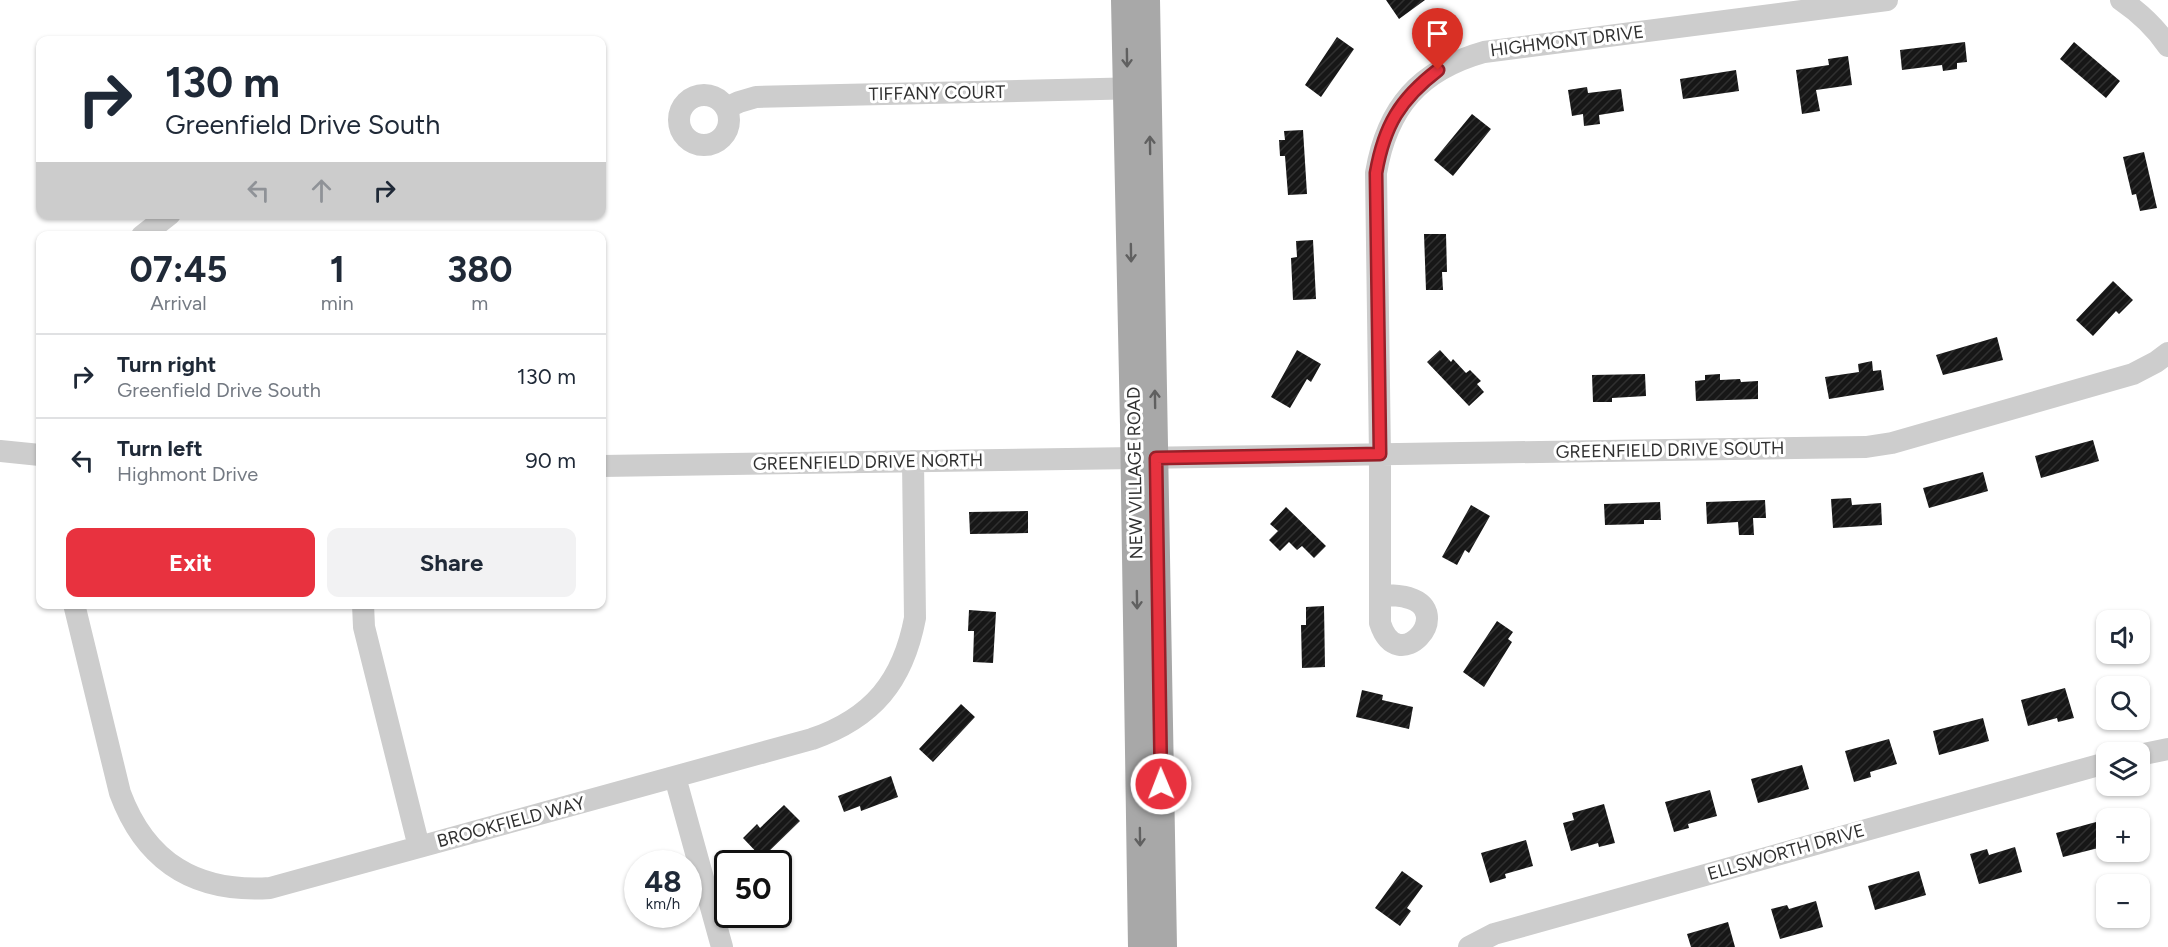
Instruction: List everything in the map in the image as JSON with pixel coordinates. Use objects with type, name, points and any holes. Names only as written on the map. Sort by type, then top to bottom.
[{"type":"main road","name":"NEW VILLAGE ROAD","points":[[1125,0],[1139,88]]},
{"type":"main road","name":"NEW VILLAGE ROAD","points":[[1146,0],[1139,88],[1145,457],[1163,947]]},
{"type":"main road","name":"NEW VILLAGE ROAD","points":[[1142,947],[1145,457]]},
{"type":"street","name":"HIGHMONT DRIVE","points":[[1381,595],[1376,173],[1380,147],[1402,103],[1438,70],[1461,58],[1484,52],[1887,0]]},
{"type":"street","points":[[2122,0],[2142,15],[2168,46]]},
{"type":"street","name":"TIFFANY COURT","points":[[726,108],[738,102],[756,98],[1139,88]]},
{"type":"street","points":[[148,231],[164,219]]},
{"type":"street","name":"GREENFIELD DRIVE SOUTH","points":[[1145,457],[1866,447],[1892,443],[2133,374],[2168,353]]},
{"type":"street","points":[[0,451],[36,455]]},
{"type":"street","name":"GREENFIELD DRIVE NORTH","points":[[606,466],[1145,457]]},
{"type":"street","name":"BROOKFIELD WAY","points":[[75,609],[117,782],[127,812],[139,832],[155,852],[175,868],[200,880],[224,887],[270,888],[835,731],[856,719],[874,704],[890,685],[902,664],[910,642],[915,618],[913,461]]},
{"type":"street","points":[[363,609],[364,627],[419,847]]},
{"type":"street","points":[[2150,753],[2168,749]]},
{"type":"street","name":"ELLSWORTH DRIVE","points":[[1469,947],[1494,934],[2096,766]]},
{"type":"street","points":[[675,777],[722,947]]},
{"type":"building","points":[[1386,0],[1425,0],[1399,19]]},
{"type":"building","points":[[1337,37],[1354,49],[1321,97],[1305,85]]},
{"type":"building","points":[[1965,42],[1967,62],[1957,63],[1957,69],[1943,71],[1942,65],[1902,70],[1900,50]]},
{"type":"building","points":[[2074,42],[2120,81],[2106,98],[2060,59]]},
{"type":"building","points":[[1848,56],[1852,85],[1816,90],[1820,111],[1802,114],[1796,70],[1829,65],[1828,59]]},
{"type":"building","points":[[1736,70],[1739,91],[1683,99],[1680,79]]},
{"type":"building","points":[[1587,87],[1588,93],[1621,89],[1624,111],[1599,115],[1600,124],[1584,126],[1583,114],[1572,116],[1568,90]]},
{"type":"building","points":[[1472,114],[1491,129],[1453,176],[1434,160]]},
{"type":"building","points":[[1303,130],[1307,194],[1288,195],[1285,156],[1280,156],[1279,140],[1285,140],[1284,131]]},
{"type":"building","points":[[2144,152],[2157,208],[2140,211],[2136,194],[2132,195],[2123,157]]},
{"type":"building","points":[[1424,234],[1446,234],[1447,272],[1442,272],[1443,290],[1426,290]]},
{"type":"building","points":[[1313,240],[1316,299],[1293,300],[1291,258],[1297,257],[1296,241]]},
{"type":"building","points":[[2113,281],[2133,300],[2119,314],[2116,311],[2093,336],[2076,320]]},
{"type":"building","points":[[1997,337],[2003,360],[1943,375],[1936,355]]},
{"type":"building","points":[[1297,350],[1321,364],[1311,382],[1307,379],[1290,408],[1271,397]]},
{"type":"building","points":[[1440,350],[1451,362],[1453,359],[1466,373],[1470,370],[1481,381],[1477,384],[1484,392],[1469,406],[1427,362]]},
{"type":"building","points":[[1872,361],[1873,371],[1881,370],[1884,390],[1829,399],[1825,377],[1859,372],[1858,364]]},
{"type":"building","points":[[1645,374],[1646,396],[1612,398],[1612,402],[1593,402],[1592,375]]},
{"type":"building","points":[[1720,374],[1720,380],[1758,381],[1758,399],[1696,401],[1695,381],[1705,380],[1705,375]]},
{"type":"building","points":[[2093,440],[2099,461],[2041,478],[2035,456]]},
{"type":"building","points":[[1983,472],[1988,491],[1929,508],[1923,488]]},
{"type":"building","points":[[1851,498],[1852,505],[1881,503],[1882,525],[1833,528],[1831,499]]},
{"type":"building","points":[[1765,500],[1766,518],[1753,518],[1754,535],[1739,535],[1738,522],[1707,524],[1706,502]]},
{"type":"building","points":[[1660,502],[1661,520],[1644,520],[1644,524],[1605,525],[1604,504]]},
{"type":"building","points":[[1471,505],[1490,516],[1469,553],[1465,550],[1457,565],[1442,557]]},
{"type":"building","points":[[1286,507],[1326,546],[1314,558],[1302,546],[1297,550],[1289,542],[1280,551],[1269,540],[1278,531],[1270,524]]},
{"type":"building","points":[[1028,511],[1028,533],[970,534],[969,512]]},
{"type":"building","points":[[1324,606],[1325,667],[1302,668],[1301,625],[1306,625],[1306,607]]},
{"type":"building","points":[[969,610],[996,612],[993,663],[973,662],[974,631],[968,631]]},
{"type":"building","points":[[1497,621],[1513,632],[1508,639],[1512,642],[1484,687],[1463,672]]},
{"type":"building","points":[[2065,688],[2074,718],[2058,722],[2057,718],[2028,726],[2021,700]]},
{"type":"building","points":[[1362,690],[1383,695],[1382,700],[1413,707],[1409,729],[1356,717]]},
{"type":"building","points":[[961,704],[975,717],[933,762],[919,749]]},
{"type":"building","points":[[1983,718],[1989,741],[1939,755],[1933,731]]},
{"type":"building","points":[[1889,739],[1897,764],[1870,772],[1871,777],[1854,782],[1845,751]]},
{"type":"building","points":[[1802,765],[1809,789],[1758,803],[1751,779]]},
{"type":"building","points":[[891,776],[898,797],[861,811],[860,806],[844,812],[838,796]]},
{"type":"building","points":[[1710,790],[1717,816],[1688,824],[1689,828],[1674,832],[1665,802]]},
{"type":"building","points":[[1604,804],[1615,843],[1599,847],[1598,843],[1571,851],[1563,823],[1574,820],[1572,813]]},
{"type":"building","points":[[784,805],[800,821],[770,850],[754,850],[743,838],[757,824],[760,828]]},
{"type":"building","points":[[2096,822],[2096,849],[2063,857],[2056,833]]},
{"type":"building","points":[[1526,840],[1533,866],[1505,874],[1506,878],[1490,883],[1481,853]]},
{"type":"building","points":[[2015,847],[2022,872],[1979,884],[1970,854],[1987,849],[1989,855]]},
{"type":"building","points":[[1402,871],[1423,886],[1407,908],[1411,911],[1400,926],[1375,908]]},
{"type":"building","points":[[1919,871],[1926,895],[1875,910],[1868,886]]},
{"type":"building","points":[[1816,901],[1823,927],[1780,939],[1771,909],[1787,905],[1789,909]]},
{"type":"building","points":[[1728,922],[1735,947],[1691,947],[1687,934]]},
{"type":"route","points":[[1161,784],[1156,458],[1380,454],[1376,173],[1380,147],[1391,121],[1402,103],[1438,70]]}]
